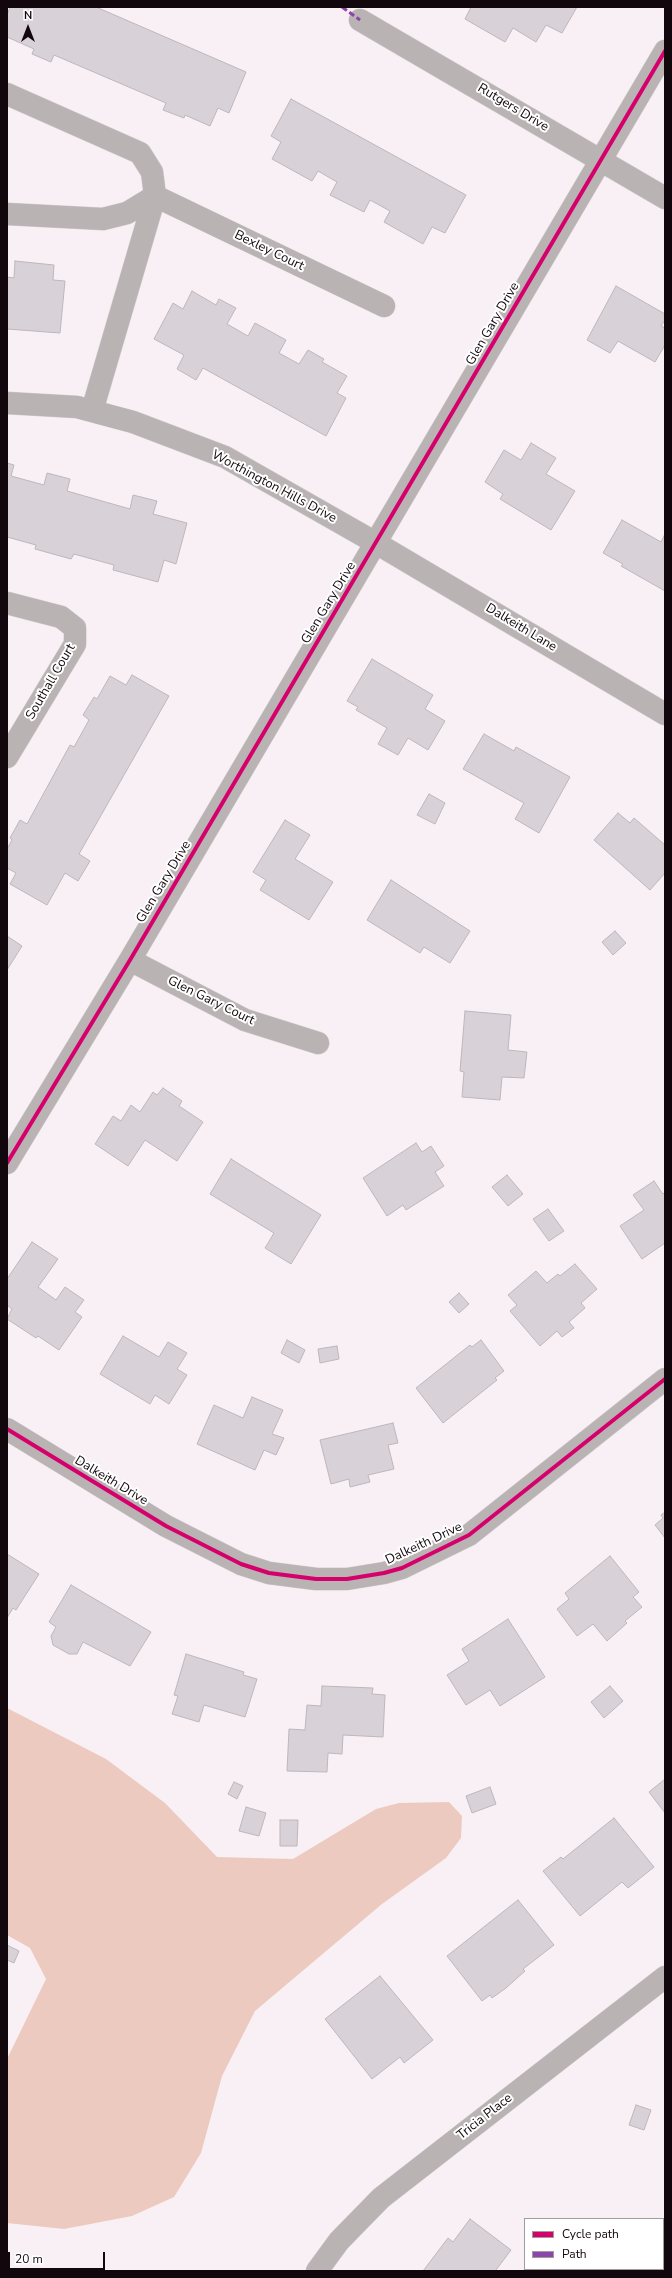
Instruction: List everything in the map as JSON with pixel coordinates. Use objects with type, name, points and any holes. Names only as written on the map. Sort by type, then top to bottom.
[{"type":"street","name":"Rutgers Drive","points":[[360,20],[665,198]]},
{"type":"street","name":"Glen Gary Drive","points":[[7,1163],[130,960],[665,51]]},
{"type":"street","points":[[7,94],[140,153],[152,172],[155,196],[92,411]]},
{"type":"street","points":[[7,214],[103,219],[127,213],[155,196]]},
{"type":"street","name":"Bexley Court","points":[[155,196],[384,306]]},
{"type":"street","name":"Worthington Hills Drive","points":[[7,403],[77,406],[133,422],[225,457],[376,543]]},
{"type":"street","name":"Dalkeith Lane","points":[[376,543],[665,714]]},
{"type":"street","name":"Southall Court","points":[[7,603],[61,617],[75,628],[75,644],[7,757]]},
{"type":"street","name":"Glen Gary Court","points":[[130,960],[245,1020],[318,1044]]},
{"type":"street","name":"Dalkeith Drive","points":[[7,1429],[166,1526],[241,1564],[269,1573],[300,1577],[347,1579],[384,1573],[402,1568],[469,1535],[665,1379]]},
{"type":"street","name":"Tricia Place","points":[[317,2271],[339,2241],[381,2198],[665,1977]]},
{"type":"shaded area","points":[[7,1708],[106,1759],[165,1803],[217,1857],[293,1859],[376,1809],[399,1803],[449,1802],[462,1816],[461,1838],[446,1858],[382,1904],[255,2011],[222,2076],[201,2153],[174,2197],[132,2216],[64,2229],[7,2223],[7,2059],[46,1979],[30,1948],[7,1935]]},
{"type":"building","points":[[10,7],[96,7],[246,72],[229,113],[218,108],[210,126],[185,115],[184,118],[163,110],[166,103],[54,55],[51,62],[32,54],[34,49],[7,37],[7,15]]},
{"type":"building","points":[[471,7],[577,7],[562,33],[546,25],[536,42],[513,28],[505,42],[465,19]]},
{"type":"building","points":[[291,99],[466,195],[445,233],[432,227],[423,244],[384,222],[390,211],[370,200],[364,212],[330,195],[337,182],[318,171],[312,181],[272,159],[281,142],[271,136]]},
{"type":"building","points":[[15,261],[54,265],[53,280],[65,281],[60,333],[7,329],[7,277],[14,278]]},
{"type":"building","points":[[616,286],[665,314],[665,320],[661,326],[665,328],[665,345],[655,362],[618,341],[610,353],[587,340]]},
{"type":"building","points":[[192,291],[216,305],[219,299],[236,308],[227,324],[248,336],[255,323],[286,340],[279,353],[299,364],[308,350],[324,359],[322,362],[347,376],[337,393],[346,398],[326,436],[203,368],[196,380],[177,369],[184,355],[154,339],[173,303],[183,309]]},
{"type":"building","points":[[531,443],[556,458],[546,474],[575,491],[551,530],[500,499],[503,494],[485,482],[504,450],[521,460]]},
{"type":"building","points":[[7,463],[14,465],[11,476],[44,485],[47,473],[70,479],[67,491],[130,509],[133,495],[157,501],[153,514],[187,523],[176,564],[164,560],[158,582],[113,570],[114,565],[74,554],[71,559],[35,549],[36,545],[7,537]]},
{"type":"building","points":[[622,520],[661,542],[665,534],[665,591],[621,566],[623,564],[603,553]]},
{"type":"building","points":[[372,659],[433,695],[425,709],[445,721],[428,750],[408,738],[398,755],[378,744],[387,728],[356,710],[358,707],[347,701]]},
{"type":"building","points":[[132,675],[169,696],[79,854],[90,861],[78,881],[65,873],[47,905],[10,884],[16,873],[7,868],[7,849],[12,840],[10,838],[20,820],[27,824],[70,745],[74,747],[89,720],[83,715],[94,697],[97,699],[110,676],[126,685]]},
{"type":"building","points":[[484,734],[514,751],[516,747],[570,777],[539,833],[515,819],[524,803],[463,769]]},
{"type":"building","points":[[429,794],[445,803],[435,824],[417,815]]},
{"type":"building","points":[[618,813],[630,823],[634,818],[665,845],[665,873],[650,890],[594,840]]},
{"type":"building","points":[[285,820],[310,835],[295,859],[333,882],[309,920],[260,890],[266,880],[253,872]]},
{"type":"building","points":[[391,880],[470,931],[450,963],[424,947],[420,953],[367,920]]},
{"type":"building","points":[[615,931],[626,943],[613,955],[602,942]]},
{"type":"building","points":[[7,936],[22,946],[7,970]]},
{"type":"building","points":[[465,1011],[511,1015],[508,1050],[527,1052],[524,1078],[502,1077],[500,1100],[462,1097],[464,1072],[460,1071]]},
{"type":"building","points":[[163,1088],[182,1101],[179,1106],[203,1122],[177,1161],[145,1140],[128,1166],[95,1144],[113,1116],[121,1121],[131,1105],[140,1112],[153,1092],[157,1095]]},
{"type":"building","points":[[416,1143],[422,1152],[431,1146],[444,1166],[435,1172],[444,1186],[406,1210],[403,1205],[387,1216],[363,1178]]},
{"type":"building","points":[[231,1159],[321,1215],[291,1264],[265,1248],[274,1233],[210,1194]]},
{"type":"building","points":[[507,1175],[523,1194],[508,1206],[492,1187]]},
{"type":"building","points":[[654,1181],[663,1194],[665,1192],[665,1243],[642,1259],[620,1226],[644,1210],[633,1195]]},
{"type":"building","points":[[548,1209],[564,1231],[549,1241],[533,1219]]},
{"type":"building","points":[[32,1242],[58,1259],[38,1287],[56,1300],[65,1287],[84,1300],[75,1312],[82,1317],[59,1350],[38,1336],[36,1338],[7,1319],[12,1309],[7,1305],[7,1279]]},
{"type":"building","points":[[575,1264],[597,1289],[581,1303],[585,1308],[569,1322],[574,1328],[562,1337],[557,1331],[540,1346],[510,1311],[517,1305],[508,1295],[536,1271],[547,1283],[558,1274],[560,1276]]},
{"type":"building","points":[[459,1293],[469,1304],[459,1313],[449,1302]]},
{"type":"building","points":[[123,1336],[159,1357],[168,1342],[187,1353],[177,1369],[187,1375],[169,1404],[155,1395],[150,1404],[100,1374]]},
{"type":"building","points":[[287,1340],[305,1350],[299,1363],[281,1353]]},
{"type":"building","points":[[481,1340],[504,1371],[495,1378],[497,1380],[443,1423],[416,1388],[470,1345],[472,1347]]},
{"type":"building","points":[[337,1346],[339,1359],[320,1363],[318,1349]]},
{"type":"building","points":[[252,1397],[283,1410],[272,1434],[284,1438],[276,1455],[264,1450],[255,1470],[197,1444],[214,1405],[243,1418]]},
{"type":"building","points":[[393,1423],[398,1443],[388,1445],[394,1469],[368,1475],[370,1482],[350,1487],[349,1479],[331,1484],[320,1440]]},
{"type":"building","points":[[665,1512],[665,1538],[655,1525],[663,1518],[661,1515]]},
{"type":"building","points":[[7,1554],[39,1574],[16,1610],[13,1608],[7,1618]]},
{"type":"building","points":[[610,1556],[639,1592],[633,1597],[642,1607],[625,1621],[627,1623],[607,1641],[593,1624],[577,1636],[557,1609],[569,1599],[565,1593]]},
{"type":"building","points":[[71,1585],[151,1632],[130,1666],[83,1642],[77,1654],[69,1654],[53,1645],[51,1636],[56,1627],[49,1622]]},
{"type":"building","points":[[508,1619],[545,1677],[500,1706],[490,1690],[466,1705],[447,1675],[469,1661],[462,1649]]},
{"type":"building","points":[[186,1654],[244,1672],[243,1675],[257,1679],[245,1717],[204,1705],[199,1722],[172,1714],[178,1696],[174,1695]]},
{"type":"building","points":[[322,1686],[373,1688],[372,1694],[385,1695],[383,1737],[343,1735],[342,1754],[328,1753],[327,1772],[287,1771],[289,1729],[305,1730],[307,1705],[321,1706]]},
{"type":"building","points":[[610,1686],[623,1701],[604,1718],[591,1702]]},
{"type":"building","points":[[665,1779],[665,1813],[649,1792]]},
{"type":"building","points":[[234,1782],[243,1786],[237,1799],[228,1794]]},
{"type":"building","points":[[490,1787],[496,1804],[472,1813],[466,1796]]},
{"type":"building","points":[[246,1807],[266,1813],[259,1836],[239,1831]]},
{"type":"building","points":[[614,1818],[654,1867],[628,1888],[622,1882],[580,1916],[543,1871],[561,1857],[563,1859]]},
{"type":"building","points":[[280,1820],[298,1820],[297,1846],[280,1846]]},
{"type":"building","points":[[518,1900],[554,1945],[523,1969],[525,1971],[506,1988],[492,1998],[490,1995],[482,2001],[447,1956]]},
{"type":"building","points":[[7,1945],[19,1951],[14,1963],[7,1960]]},
{"type":"building","points":[[380,1976],[433,2040],[404,2063],[400,2057],[372,2079],[325,2019]]},
{"type":"building","points":[[636,2105],[651,2110],[644,2130],[629,2125]]},
{"type":"building","points":[[470,2219],[511,2250],[496,2270],[497,2271],[423,2271],[448,2238],[453,2242]]},
{"type":"marked path","points":[[342,7],[360,20]]},
{"type":"cycle path","points":[[7,1163],[130,960],[665,51]]},
{"type":"cycle path","points":[[7,1429],[166,1526],[241,1564],[269,1573],[316,1579],[347,1579],[384,1573],[402,1568],[469,1535],[665,1379]]}]
